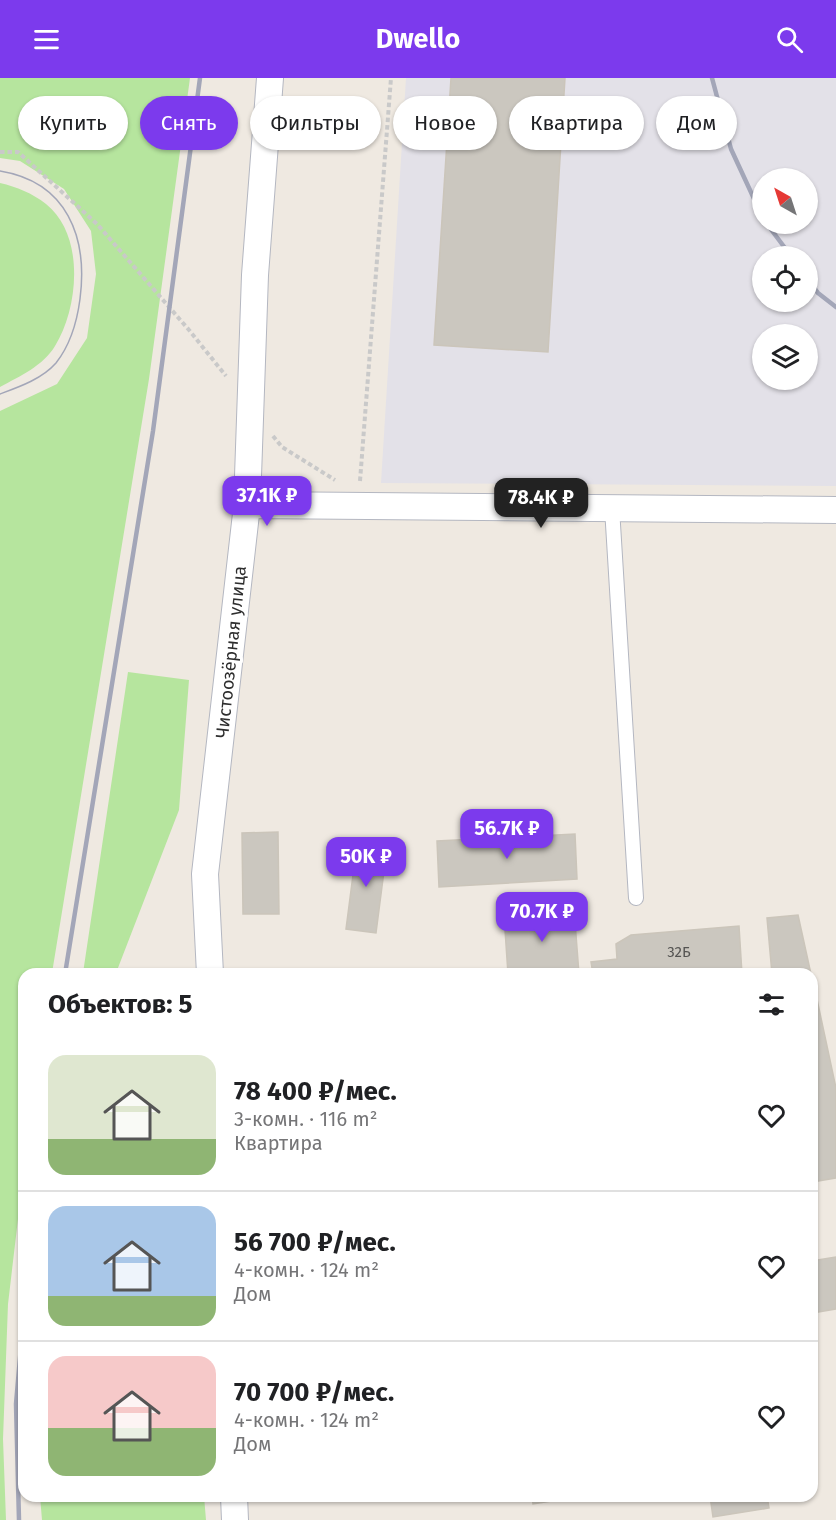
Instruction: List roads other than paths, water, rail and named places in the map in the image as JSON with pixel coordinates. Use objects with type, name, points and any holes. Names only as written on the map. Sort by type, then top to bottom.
[{"type":"street","name":"Чистоозёрная улица","points":[[210,968],[205,874],[247,505],[255,275],[270,78]]},
{"type":"street","points":[[247,505],[836,510]]},
{"type":"street","points":[[234,1502],[235,1520]]},
{"type":"lane","points":[[612,508],[636,898]]},
{"type":"tram line","points":[[0,171],[23,177],[42,187],[57,200],[76,234],[82,276],[75,324],[61,356],[50,369],[37,378],[0,394]]},
{"type":"railway","points":[[66,968],[153,431],[200,78]]},
{"type":"railway","points":[[712,78],[731,149],[752,194]]},
{"type":"railway","points":[[774,234],[784,246]]},
{"type":"railway","points":[[818,293],[836,307]]},
{"type":"railway","points":[[18,1381],[16,1404],[18,1481]]},
{"type":"railway","points":[[19,1502],[19,1520]]}]
